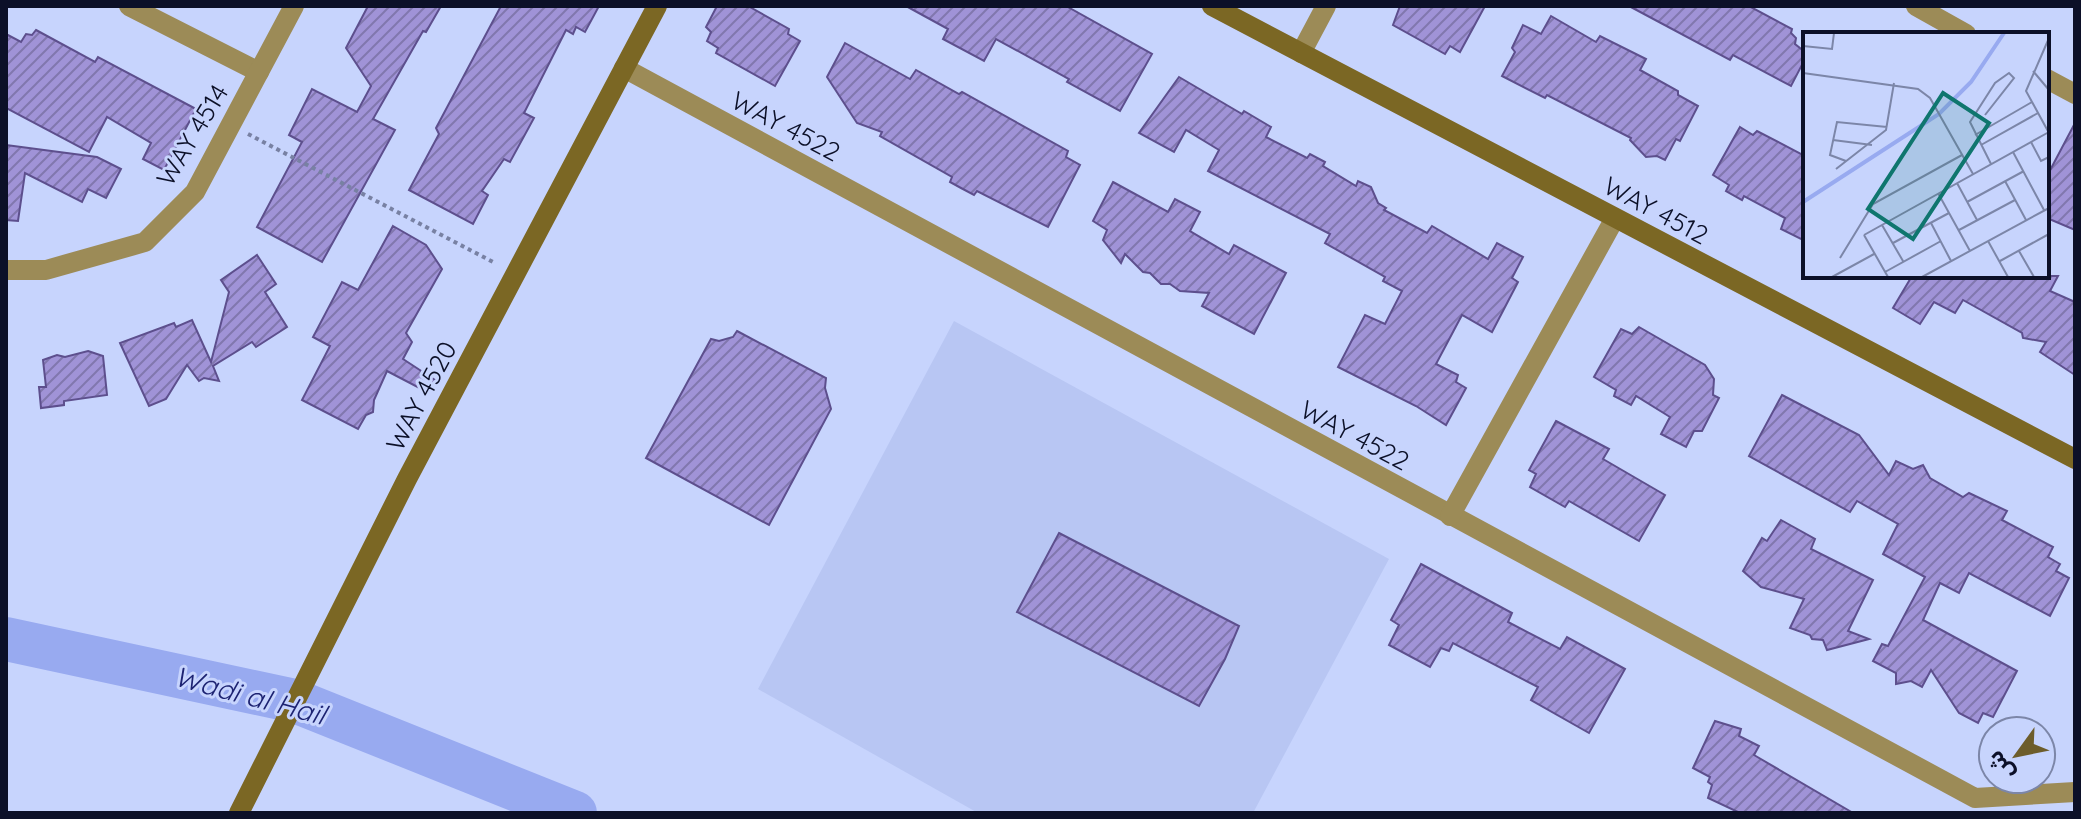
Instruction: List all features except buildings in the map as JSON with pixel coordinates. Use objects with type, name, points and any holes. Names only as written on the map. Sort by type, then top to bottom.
[{"type":"street","points":[[129,6],[259,72]]},
{"type":"street","name":"WAY 4514","points":[[6,270],[46,270],[145,242],[195,192],[294,6]]},
{"type":"street","name":"WAY 4520","points":[[239,813],[407,479],[657,6]]},
{"type":"street","name":"WAY 4512","points":[[1212,6],[2075,459]]},
{"type":"street","points":[[1301,53],[1326,6]]},
{"type":"street","points":[[1916,6],[1962,32]]},
{"type":"street","name":"WAY 4522","points":[[624,68],[1975,798],[2075,792]]},
{"type":"street","points":[[2049,80],[2075,94]]},
{"type":"street","points":[[1450,516],[1615,218]]},
{"type":"path","points":[[231,125],[515,273]]},
{"type":"shaded area","points":[[954,321],[1389,559],[1253,813],[978,813],[758,689]]},
{"type":"waterway","name":"Wadi al Hail","points":[[6,639],[295,701],[575,813]]}]
